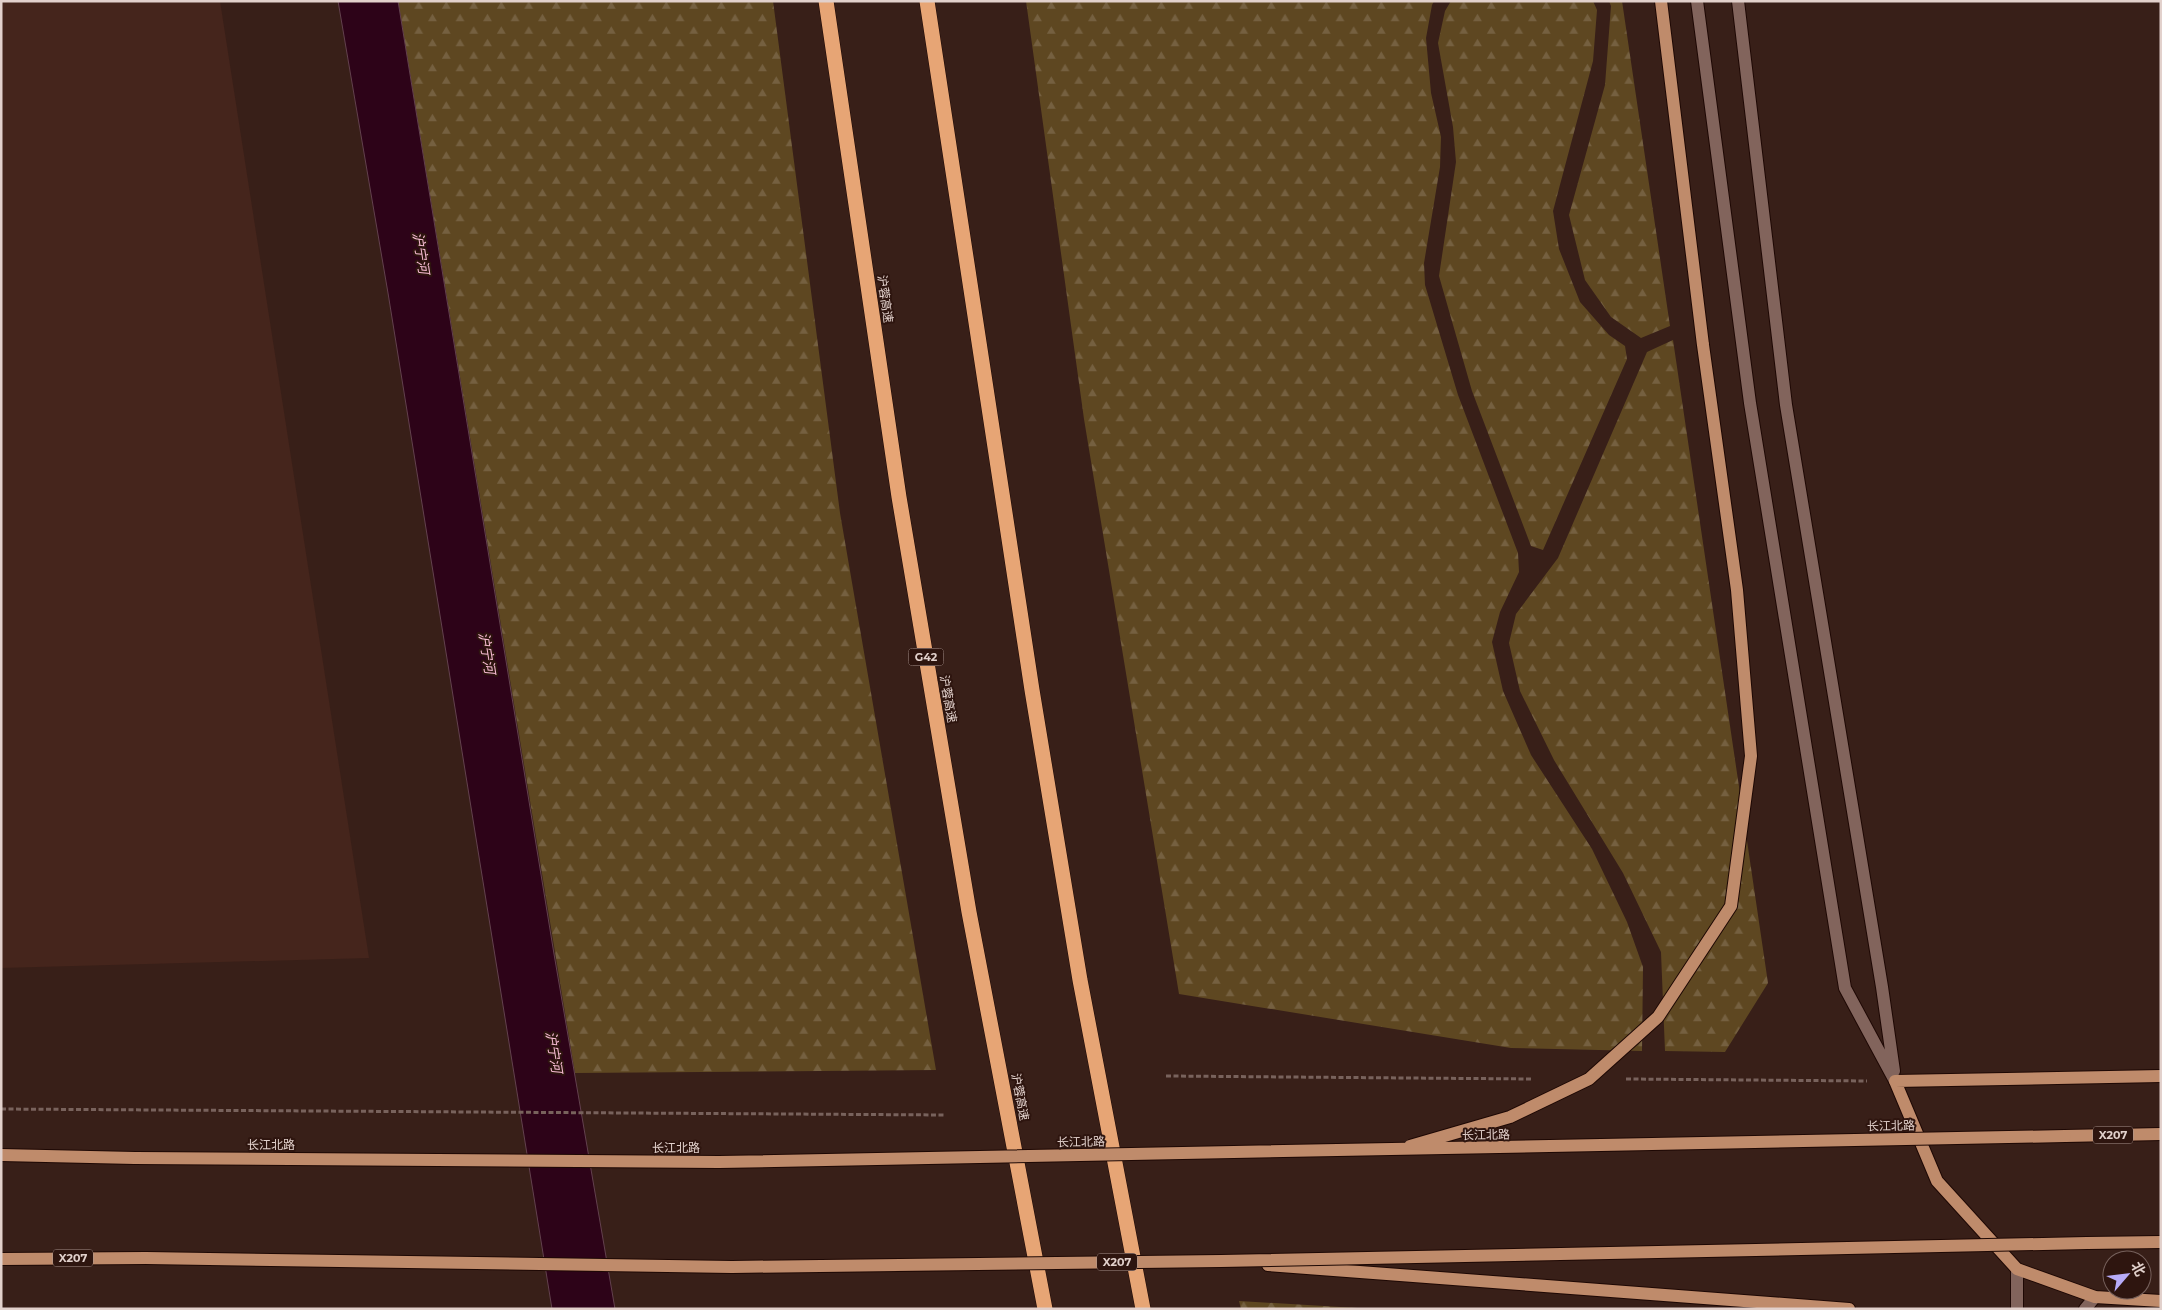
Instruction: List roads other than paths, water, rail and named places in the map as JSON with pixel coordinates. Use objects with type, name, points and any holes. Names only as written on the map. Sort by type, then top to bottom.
[{"type":"highway","name":"沪蓉高速","points":[[826,1],[899,497],[968,912],[1045,1309]]},
{"type":"highway","points":[[927,1],[1032,690],[1082,989],[1143,1309]]},
{"type":"main road","points":[[1393,1150],[1510,1117],[1589,1079],[1658,1017],[1731,906],[1751,756],[1737,590],[1703,345],[1661,1]]},
{"type":"main road","points":[[2161,1076],[1895,1081],[1937,1181],[2017,1269],[2094,1297],[2161,1301]]},
{"type":"main road","name":"长江北路","points":[[1,1155],[135,1158],[719,1162],[2161,1134]]},
{"type":"main road","name":"X207","points":[[1,1259],[146,1258],[732,1267],[1221,1261],[2161,1242]]},
{"type":"main road","points":[[1221,1261],[1849,1309]]},
{"type":"street","points":[[1697,1],[1750,403],[1845,988],[1895,1081]]},
{"type":"street","points":[[1738,1],[1786,405],[1880,978],[1895,1081]]},
{"type":"street","points":[[2017,1269],[2017,1309]]},
{"type":"street","points":[[2085,1309],[2094,1297]]},
{"type":"water","name":"沪宁河","points":[[338,1],[398,1],[554,954],[615,1309],[552,1309],[388,293]]}]
